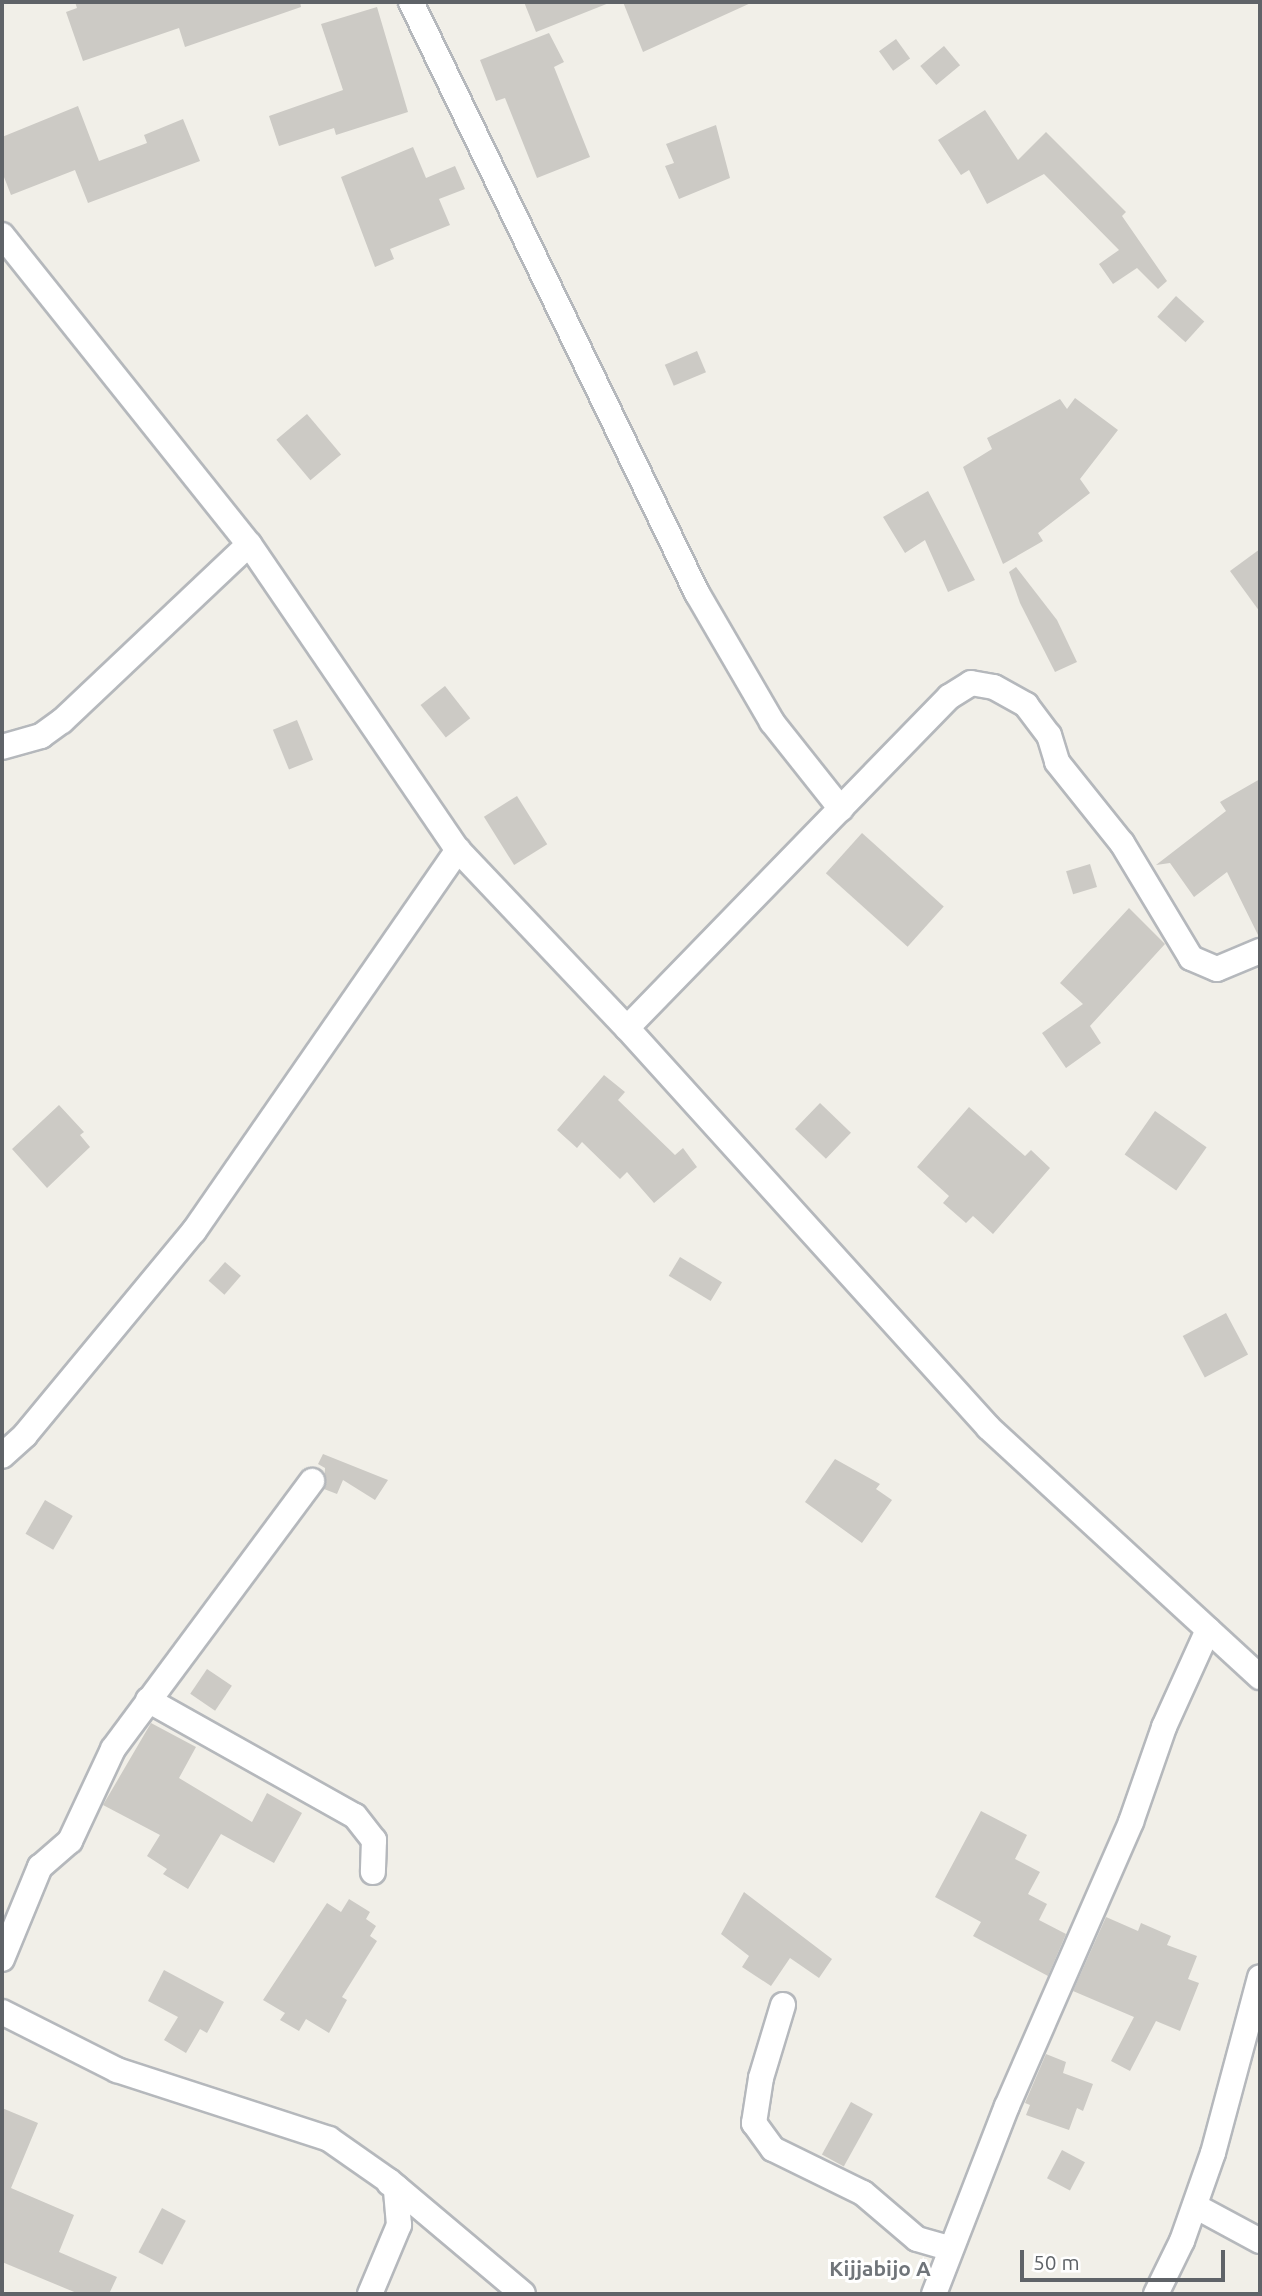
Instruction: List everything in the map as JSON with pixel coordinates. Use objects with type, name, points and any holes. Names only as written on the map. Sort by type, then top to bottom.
[{"type":"street","points":[[411,2],[697,593],[772,722],[841,809]]},
{"type":"street","points":[[2,235],[249,544],[458,850],[627,1028],[989,1428],[1260,1678]]},
{"type":"street","points":[[2,747],[41,736],[62,721],[249,544]]},
{"type":"street","points":[[627,1028],[949,697],[971,683],[994,687],[1026,705],[1049,735],[1057,762],[1122,843],[1191,958],[1217,969],[1260,951]]},
{"type":"street","points":[[2,1455],[25,1435],[194,1231],[458,850]]},
{"type":"street","points":[[2,1959],[40,1867],[70,1841],[113,1749],[312,1481]]},
{"type":"street","points":[[934,2294],[1208,1630]]},
{"type":"street","points":[[148,1700],[355,1816],[374,1840],[373,1872]]},
{"type":"street","points":[[1156,2294],[1195,2206],[1260,1977]]},
{"type":"street","points":[[783,2005],[761,2078],[754,2123],[774,2149],[863,2193],[917,2239],[951,2249]]},
{"type":"street","points":[[2,2012],[117,2070],[329,2139],[389,2180],[523,2294]]},
{"type":"street","points":[[329,2139],[396,2187],[399,2225],[370,2294]]},
{"type":"street","points":[[1195,2206],[1260,2241]]},
{"type":"building","points":[[75,2],[300,2],[301,7],[185,47],[179,28],[83,61],[66,12],[77,8]]},
{"type":"building","points":[[524,2],[609,2],[609,3],[536,32]]},
{"type":"building","points":[[623,2],[753,2],[643,52]]},
{"type":"building","points":[[377,7],[408,112],[336,135],[334,128],[279,146],[269,116],[343,90],[321,24]]},
{"type":"building","points":[[549,33],[564,62],[554,67],[590,157],[537,178],[505,98],[496,101],[480,60]]},
{"type":"building","points":[[896,39],[910,58],[893,71],[879,51]]},
{"type":"building","points":[[944,46],[960,65],[936,85],[920,66]]},
{"type":"building","points":[[78,106],[99,161],[147,143],[144,135],[183,119],[200,161],[88,203],[75,170],[11,195],[2,172],[2,137]]},
{"type":"building","points":[[985,110],[1018,160],[1046,132],[1126,212],[1122,216],[1167,281],[1158,289],[1137,268],[1113,284],[1099,264],[1119,250],[1044,174],[987,204],[969,170],[961,175],[938,140]]},
{"type":"building","points":[[716,125],[730,178],[679,199],[665,166],[674,163],[666,144]]},
{"type":"building","points":[[413,147],[426,178],[455,166],[465,189],[439,199],[450,225],[390,249],[394,259],[375,267],[341,177]]},
{"type":"building","points":[[1176,296],[1204,321],[1186,342],[1157,317]]},
{"type":"building","points":[[697,351],[706,372],[674,386],[665,365]]},
{"type":"building","points":[[1075,398],[1118,430],[1080,479],[1090,493],[1038,533],[1043,541],[1003,564],[963,467],[992,449],[987,438],[1060,399],[1067,409]]},
{"type":"building","points":[[307,414],[341,455],[310,480],[276,440]]},
{"type":"building","points":[[928,491],[975,580],[948,592],[925,540],[905,553],[883,517]]},
{"type":"building","points":[[1260,549],[1260,612],[1230,571]]},
{"type":"building","points":[[1016,567],[1057,620],[1077,662],[1055,672],[1020,603],[1009,572]]},
{"type":"building","points":[[445,686],[470,718],[446,737],[421,705]]},
{"type":"building","points":[[297,720],[313,760],[289,770],[273,730]]},
{"type":"building","points":[[1260,779],[1259,937],[1227,872],[1194,897],[1170,863],[1156,865],[1226,811],[1220,802]]},
{"type":"building","points":[[517,796],[547,844],[514,865],[484,817]]},
{"type":"building","points":[[862,833],[944,907],[908,947],[826,873]]},
{"type":"building","points":[[1090,864],[1097,887],[1073,894],[1066,871]]},
{"type":"building","points":[[1129,908],[1165,944],[1090,1026],[1101,1043],[1066,1068],[1042,1033],[1083,1004],[1060,983]]},
{"type":"building","points":[[604,1075],[625,1092],[618,1100],[675,1155],[683,1148],[697,1167],[654,1203],[627,1172],[620,1179],[582,1142],[577,1148],[557,1130]]},
{"type":"building","points":[[820,1103],[851,1133],[826,1159],[795,1129]]},
{"type":"building","points":[[59,1105],[84,1132],[80,1135],[90,1147],[47,1188],[12,1149]]},
{"type":"building","points":[[969,1107],[1025,1156],[1031,1150],[1050,1168],[993,1234],[973,1216],[966,1223],[943,1203],[949,1196],[917,1167]]},
{"type":"building","points":[[1155,1111],[1207,1147],[1176,1191],[1125,1154]]},
{"type":"building","points":[[680,1257],[722,1282],[711,1301],[669,1276]]},
{"type":"building","points":[[225,1262],[241,1276],[224,1295],[209,1281]]},
{"type":"building","points":[[1226,1313],[1248,1354],[1205,1378],[1183,1336]]},
{"type":"building","points":[[323,1454],[388,1480],[375,1500],[343,1480],[337,1494],[324,1489],[325,1468],[318,1464]]},
{"type":"building","points":[[835,1459],[880,1484],[876,1489],[892,1500],[862,1543],[805,1502]]},
{"type":"building","points":[[45,1500],[73,1516],[53,1550],[26,1534]]},
{"type":"building","points":[[207,1669],[232,1686],[215,1711],[190,1694]]},
{"type":"building","points":[[151,1723],[196,1747],[179,1778],[252,1822],[267,1793],[302,1813],[274,1863],[221,1834],[188,1889],[163,1874],[167,1869],[147,1856],[160,1835],[103,1805]]},
{"type":"building","points":[[981,1811],[1027,1835],[1015,1859],[1040,1872],[1028,1894],[1047,1904],[1039,1920],[1066,1934],[1048,1976],[973,1936],[981,1922],[935,1897]]},
{"type":"building","points":[[744,1892],[832,1959],[819,1978],[790,1958],[771,1986],[742,1967],[749,1956],[721,1934]]},
{"type":"building","points":[[349,1899],[370,1912],[366,1919],[376,1926],[370,1936],[377,1941],[342,1997],[347,2000],[329,2033],[306,2019],[299,2031],[280,2020],[285,2013],[263,2000],[327,1903],[341,1912]]},
{"type":"building","points":[[1106,1917],[1138,1931],[1141,1923],[1171,1936],[1167,1945],[1197,1956],[1188,1979],[1199,1983],[1180,2031],[1156,2021],[1130,2071],[1111,2061],[1134,2017],[1073,1991]]},
{"type":"building","points":[[164,1970],[224,2002],[207,2033],[200,2029],[186,2053],[164,2040],[178,2017],[148,2001]]},
{"type":"building","points":[[1046,2054],[1066,2062],[1063,2073],[1093,2084],[1083,2111],[1077,2108],[1069,2130],[1026,2115],[1030,2105],[1025,2103]]},
{"type":"building","points":[[851,2102],[873,2114],[844,2167],[822,2154]]},
{"type":"building","points":[[2,2108],[38,2123],[11,2188],[74,2215],[59,2252],[117,2277],[109,2294],[79,2294],[2,2262]]},
{"type":"building","points":[[1062,2150],[1085,2162],[1070,2190],[1047,2178]]},
{"type":"building","points":[[162,2208],[186,2221],[162,2265],[139,2252]]},
{"type":"district","name":"Kijjabijo A","points":[[880,2268]]}]
